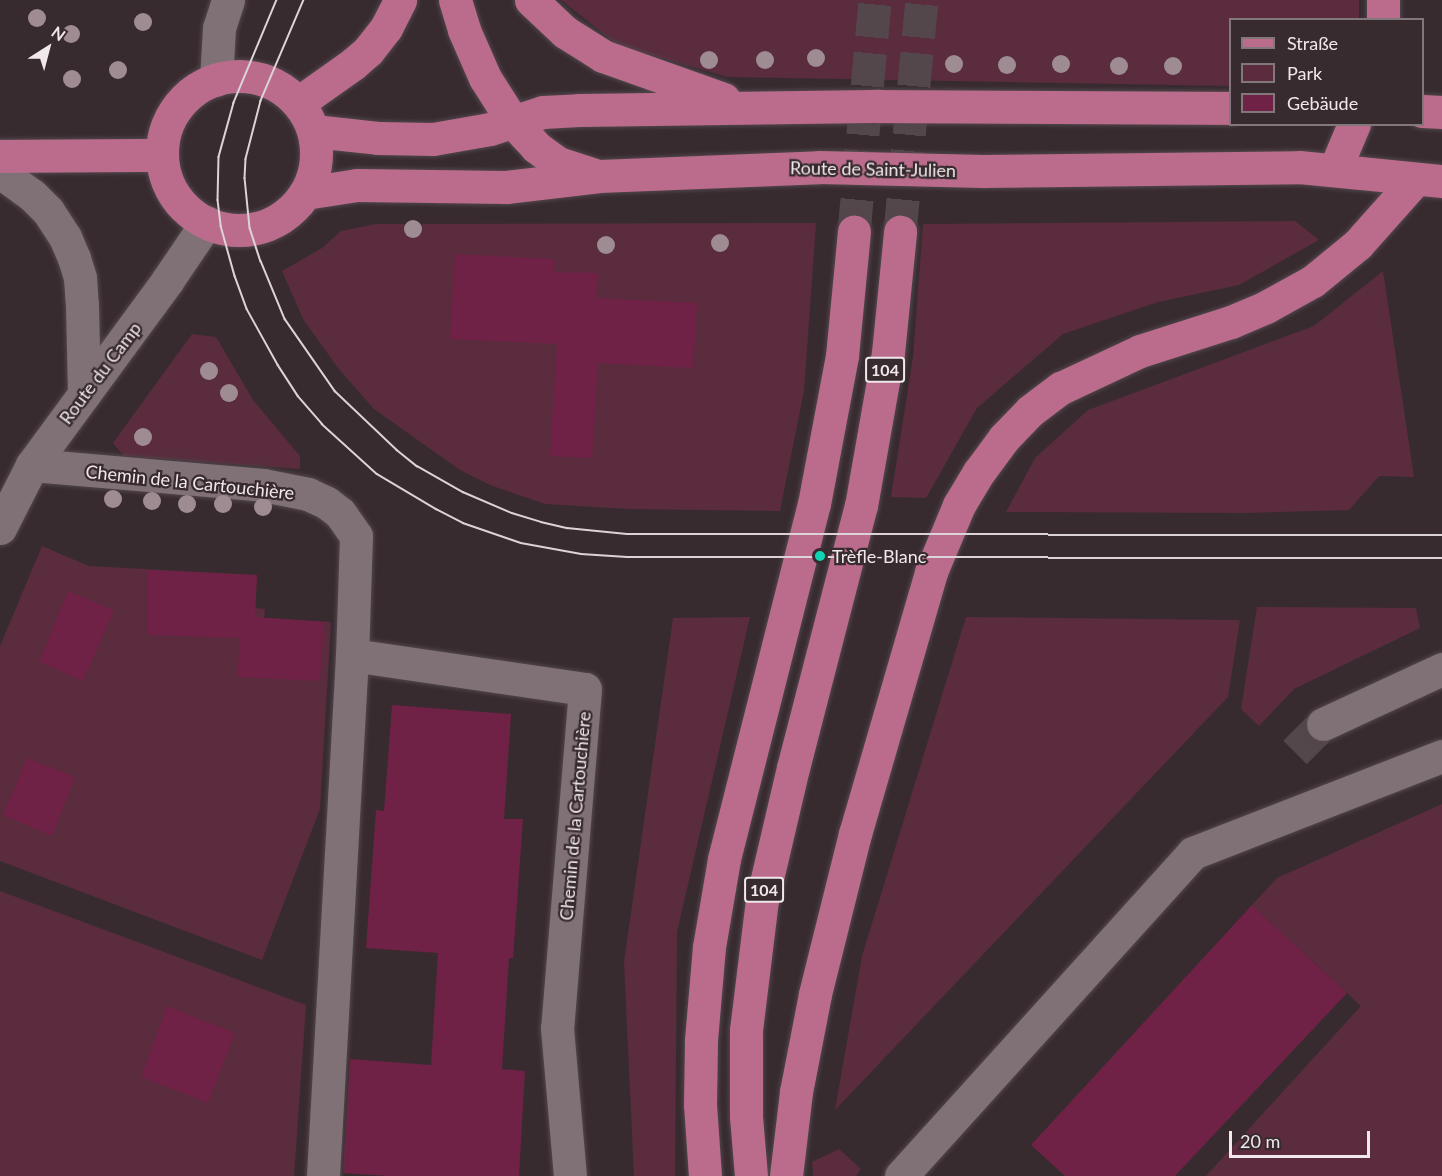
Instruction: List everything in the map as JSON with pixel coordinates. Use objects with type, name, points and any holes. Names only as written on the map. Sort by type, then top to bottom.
[{"type":"main road","points":[[298,103],[368,51],[386,28],[400,0]]},
{"type":"main road","points":[[455,0],[464,30],[485,78],[513,122],[537,147],[558,163],[599,176]]},
{"type":"main road","points":[[531,0],[565,32],[603,56],[637,70],[749,107]]},
{"type":"main road","points":[[1383,0],[1383,18]]},
{"type":"main road","points":[[244,76],[278,87],[298,103],[314,130],[318,162],[314,177],[294,206],[265,225],[239,230],[207,222],[184,210],[173,196],[164,176],[161,155],[164,133],[173,112],[187,96],[216,80],[244,76]]},
{"type":"main road","points":[[314,130],[378,138],[433,139],[490,129],[543,112],[749,107],[1229,108]]},
{"type":"main road","points":[[1424,111],[1442,112]]},
{"type":"main road","points":[[1335,169],[1353,126]]},
{"type":"main road","points":[[0,156],[161,155]]},
{"type":"main road","name":"Route de Saint-Julien","points":[[305,193],[357,185],[506,187],[599,176],[819,167],[983,171],[1335,169],[1429,180]]},
{"type":"main road","points":[[786,1176],[796,1092],[815,994],[855,834],[931,572],[959,505],[979,472],[1010,431],[1030,411],[1061,388],[1140,351],[1231,322],[1266,307],[1313,281],[1429,180]]},
{"type":"main road","name":"104","points":[[705,1176],[700,1105],[701,1051],[709,947],[724,859],[814,504],[842,356],[854,232]]},
{"type":"main road","name":"104","points":[[751,1176],[746,1116],[746,1030],[762,900],[793,768],[861,506],[888,353],[900,232]]},
{"type":"street","points":[[216,80],[219,28],[228,0]]},
{"type":"street","points":[[0,172],[32,195],[48,211],[65,237],[74,258],[80,278],[82,305],[84,394]]},
{"type":"street","name":"Route du Camp","points":[[0,528],[32,465],[167,281],[207,222]]},
{"type":"street","name":"Chemin de la Cartouchière","points":[[32,465],[271,486],[308,494],[327,502],[340,513],[356,536],[352,655],[323,1176]]},
{"type":"street","name":"Chemin de la Cartouchière","points":[[352,655],[585,689],[557,1028],[570,1176]]},
{"type":"street","points":[[1323,724],[1442,669]]},
{"type":"street","points":[[901,1176],[1193,853],[1442,756]]},
{"type":"green space","points":[[561,0],[1359,0],[1359,18],[1229,18],[1229,86],[728,77],[619,46]]},
{"type":"green space","points":[[1295,221],[1319,240],[1239,285],[1158,302],[1063,334],[977,408],[926,498],[891,497],[913,357],[923,224]]},
{"type":"green space","points":[[816,223],[804,391],[780,511],[628,509],[545,504],[490,485],[460,470],[374,409],[338,368],[303,319],[282,271],[322,248],[341,231],[376,224]]},
{"type":"green space","points":[[1383,271],[1414,477],[1379,476],[1349,510],[1245,513],[1006,512],[1035,458],[1088,410],[1314,326]]},
{"type":"green space","points":[[192,334],[216,337],[253,400],[300,456],[300,469],[124,456],[113,443]]},
{"type":"green space","points":[[42,546],[89,566],[257,575],[255,608],[265,609],[264,618],[331,622],[320,809],[262,960],[0,861],[0,646]]},
{"type":"green space","points":[[1257,607],[1416,608],[1420,628],[1294,689],[1259,726],[1241,709]]},
{"type":"green space","points":[[750,617],[677,932],[675,1176],[634,1176],[624,962],[673,618]]},
{"type":"green space","points":[[966,617],[1240,620],[1228,697],[835,1110],[862,956]]},
{"type":"green space","points":[[1442,804],[1442,1176],[1206,1176],[1361,1006],[1252,905],[1277,878]]},
{"type":"green space","points":[[0,891],[306,1005],[294,1176],[0,1176]]},
{"type":"green space","points":[[839,1149],[861,1169],[856,1176],[813,1176],[812,1162]]},
{"type":"building","points":[[455,254],[555,259],[554,272],[598,273],[596,298],[697,303],[693,368],[598,363],[592,458],[550,456],[557,344],[450,339]]},
{"type":"building","points":[[148,570],[257,575],[255,617],[324,622],[320,681],[237,677],[240,638],[147,635]]},
{"type":"building","points":[[68,591],[114,610],[83,681],[39,662]]},
{"type":"building","points":[[392,705],[511,714],[504,819],[523,819],[513,958],[509,958],[502,1069],[525,1071],[519,1176],[388,1176],[343,1173],[350,1059],[431,1065],[438,953],[366,948],[376,810],[384,811]]},
{"type":"building","points":[[27,758],[75,777],[52,836],[3,815]]},
{"type":"building","points":[[1252,905],[1347,993],[1175,1176],[1065,1176],[1031,1145]]},
{"type":"building","points":[[167,1006],[235,1033],[208,1103],[141,1077]]},
{"type":"tunnel","points":[[854,232],[875,0]]},
{"type":"tunnel","points":[[900,232],[922,0]]},
{"type":"tunnel","points":[[1295,752],[1323,724]]},
{"type":"tram line","points":[[277,0],[234,103],[219,157],[218,200],[221,226],[235,276],[247,309],[278,365],[298,396],[322,424],[377,474],[463,523],[521,543],[581,554],[627,557],[1442,558]]},
{"type":"tram line","points":[[304,0],[261,101],[246,159],[245,178],[250,228],[285,319],[335,391],[417,466],[463,492],[512,513],[541,522],[567,528],[627,534],[1442,535]]},
{"type":"place","name":"Trèfle-Blanc","points":[[820,556]]}]
